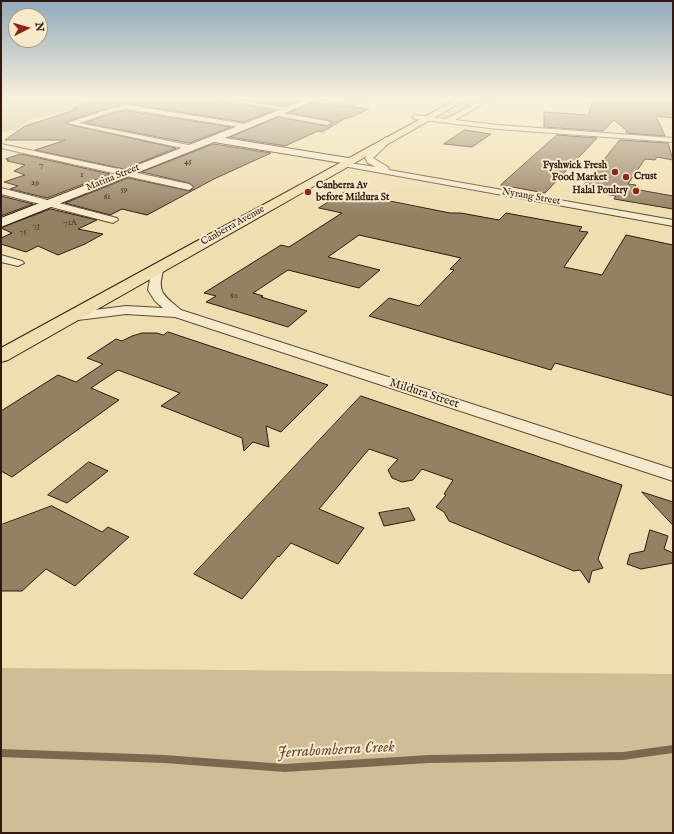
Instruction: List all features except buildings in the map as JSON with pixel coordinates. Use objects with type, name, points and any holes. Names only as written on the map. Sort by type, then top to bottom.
[{"type":"highway","name":"Canberra Avenue","points":[[1,356],[158,268],[382,137]]},
{"type":"highway","name":"Canberra Avenue","points":[[1,340],[337,164],[393,137]]},
{"type":"street","points":[[138,137],[191,148]]},
{"type":"street","name":"Matina Street","points":[[1,223],[218,137]]},
{"type":"street","points":[[632,137],[673,140]]},
{"type":"street","name":"Nyrang Street","points":[[213,139],[306,155],[337,164],[390,171],[673,223]]},
{"type":"street","points":[[389,139],[369,158],[371,161],[390,171]]},
{"type":"street","points":[[1,146],[189,186]]},
{"type":"street","points":[[337,164],[359,170],[390,171]]},
{"type":"street","points":[[1,191],[113,220]]},
{"type":"street","points":[[1,258],[18,263]]},
{"type":"street","name":"Mildura Street","points":[[158,268],[153,281],[152,288],[154,294],[176,313]]},
{"type":"street","name":"Mildura Street","points":[[70,317],[126,310],[176,313],[673,475]]},
{"type":"shaded area","points":[[1,668],[673,674],[673,833],[1,833]]},
{"type":"waterway","name":"Jerrabomberra Creek","points":[[1,753],[164,759],[285,768],[429,759],[623,756],[673,749]]},
{"type":"place","name":"Fyshwick Fresh Food Market","points":[[615,172]]},
{"type":"place","name":"Crust","points":[[626,177]]},
{"type":"place","name":"Halal Poultry","points":[[636,191]]},
{"type":"place","name":"Canberra Av before Mildura St","points":[[308,192]]}]
